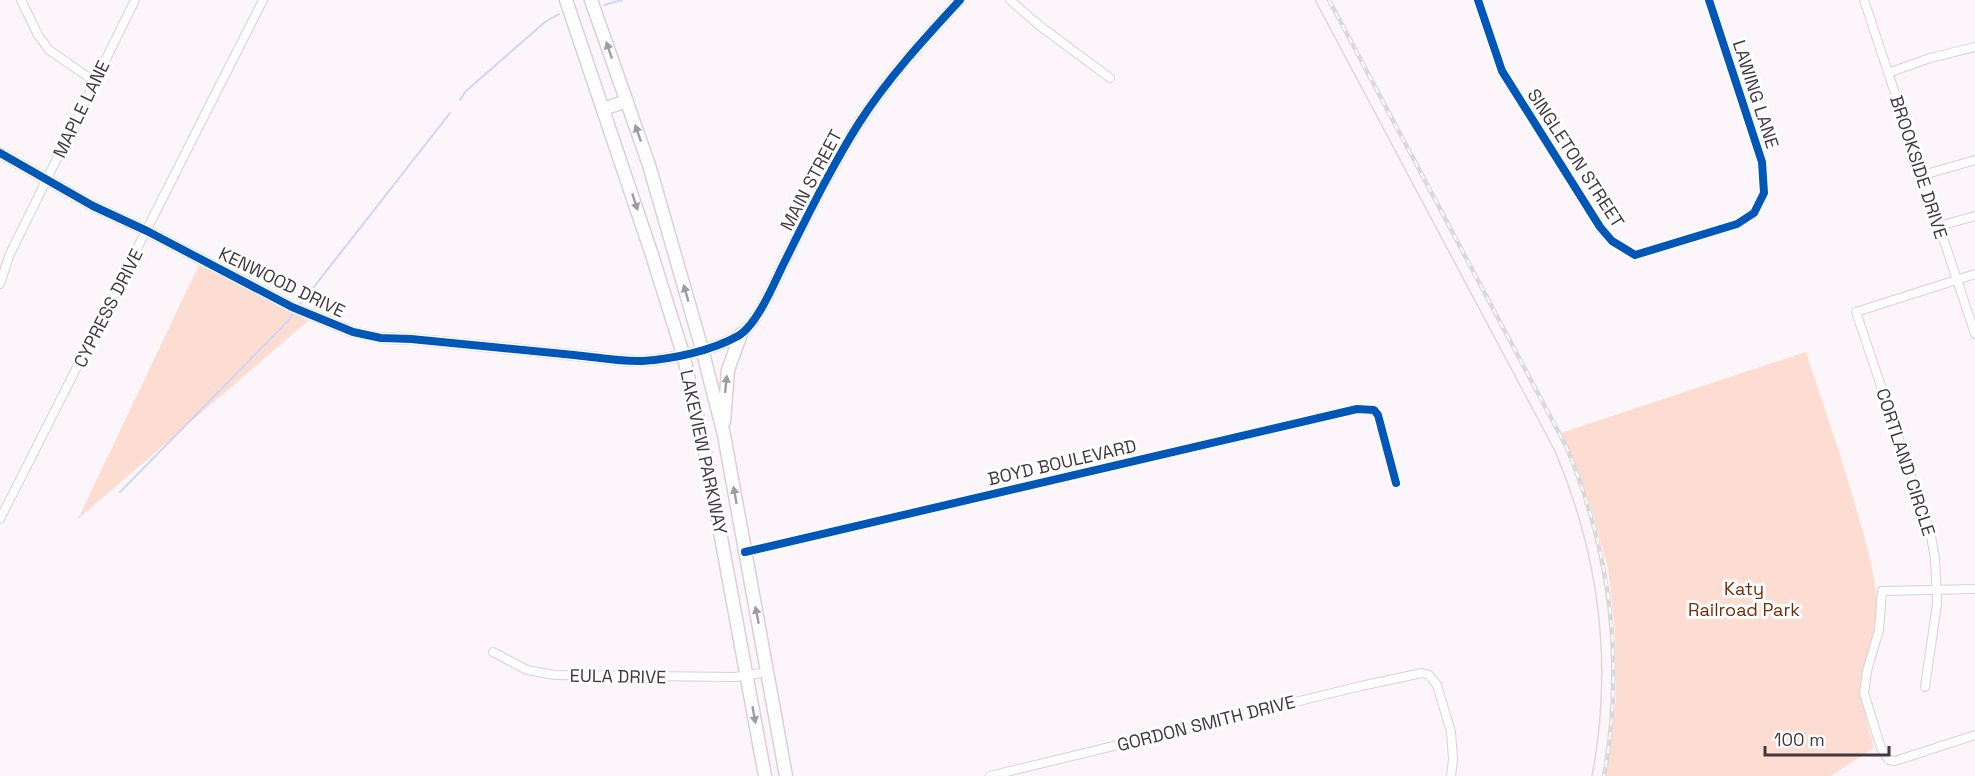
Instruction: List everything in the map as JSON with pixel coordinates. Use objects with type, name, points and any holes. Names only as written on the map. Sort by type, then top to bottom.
[{"type":"main road","name":"LAKEVIEW PARKWAY","points":[[566,0],[683,354],[704,445],[765,776]]},
{"type":"main road","name":"LAKEVIEW PARKWAY","points":[[591,0],[650,165],[724,435],[786,776]]},
{"type":"main road","points":[[603,109],[627,101]]},
{"type":"main road","points":[[724,435],[728,370],[741,334]]},
{"type":"main road","points":[[724,551],[745,552]]},
{"type":"main road","points":[[727,566],[745,552]]},
{"type":"street","points":[[21,0],[38,35],[49,51],[94,81]]},
{"type":"street","name":"MAPLE LANE","points":[[0,284],[9,256],[135,0]]},
{"type":"street","name":"CYPRESS DRIVE","points":[[0,519],[263,0]]},
{"type":"street","name":"MAIN STREET","points":[[741,334],[751,324],[772,288],[814,202],[859,123],[902,64],[960,0]]},
{"type":"street","points":[[1010,0],[1040,26],[1110,78]]},
{"type":"street","name":"SINGLETON STREET","points":[[1478,0],[1502,70],[1600,227],[1612,241],[1635,255],[1737,224]]},
{"type":"street","name":"LAWING LANE","points":[[1709,0],[1762,162],[1764,193],[1754,213],[1737,224]]},
{"type":"street","name":"BROOKSIDE DRIVE","points":[[1864,0],[1975,334]]},
{"type":"street","points":[[1888,73],[1930,58],[1975,47]]},
{"type":"street","name":"KENWOOD DRIVE","points":[[0,153],[93,206],[147,231],[272,297],[353,332],[381,338],[641,361],[683,354]]},
{"type":"street","points":[[1923,175],[1975,160]]},
{"type":"street","points":[[1940,226],[1975,216]]},
{"type":"street","points":[[1956,280],[1975,273]]},
{"type":"street","name":"CORTLAND CIRCLE","points":[[1925,687],[1934,633],[1935,558],[1930,531],[1856,312],[1956,280]]},
{"type":"street","points":[[683,354],[741,334]]},
{"type":"street","name":"BOYD BOULEVARD","points":[[745,552],[1357,409],[1374,410],[1381,421],[1396,483]]},
{"type":"street","points":[[1975,589],[1882,591],[1879,630],[1867,671],[1864,693],[1881,748],[1889,760],[1895,761],[1975,735]]},
{"type":"street","name":"EULA DRIVE","points":[[493,652],[515,665],[543,674],[748,676],[768,672]]},
{"type":"street","name":"GORDON SMITH DRIVE","points":[[990,776],[1422,673],[1433,679],[1441,698],[1453,746],[1451,776]]},
{"type":"green space","points":[[199,265],[308,321],[78,519]]},
{"type":"green space","name":"Katy Railroad Park","points":[[1806,352],[1850,488],[1874,577],[1877,620],[1864,668],[1862,689],[1874,748],[1830,776],[1606,776],[1616,698],[1615,628],[1608,568],[1590,504],[1561,433]]},
{"type":"waterway","points":[[604,5],[622,0]]},
{"type":"waterway","points":[[460,100],[466,91],[545,22],[559,14]]},
{"type":"waterway","points":[[299,306],[450,113]]},
{"type":"waterway","points":[[120,492],[288,321],[295,311]]},
{"type":"tram line","points":[[1315,0],[1555,451],[1570,490],[1592,570],[1598,611],[1601,693],[1592,776]]},
{"type":"railway","points":[[1329,0],[1566,446],[1581,486],[1594,527],[1610,608],[1613,691],[1604,776]]},
{"type":"cycle path","points":[[0,153],[93,206],[147,231],[292,307],[353,332],[381,338],[617,360],[642,361],[666,358],[704,350],[727,341],[738,336],[751,324],[769,295],[848,140],[894,75],[960,0]]},
{"type":"cycle path","points":[[1478,0],[1502,71],[1600,227],[1612,241],[1635,255],[1737,224],[1754,213],[1764,193],[1762,162],[1709,0]]},
{"type":"cycle path","points":[[745,552],[1357,409],[1374,410],[1378,415],[1396,483]]}]
